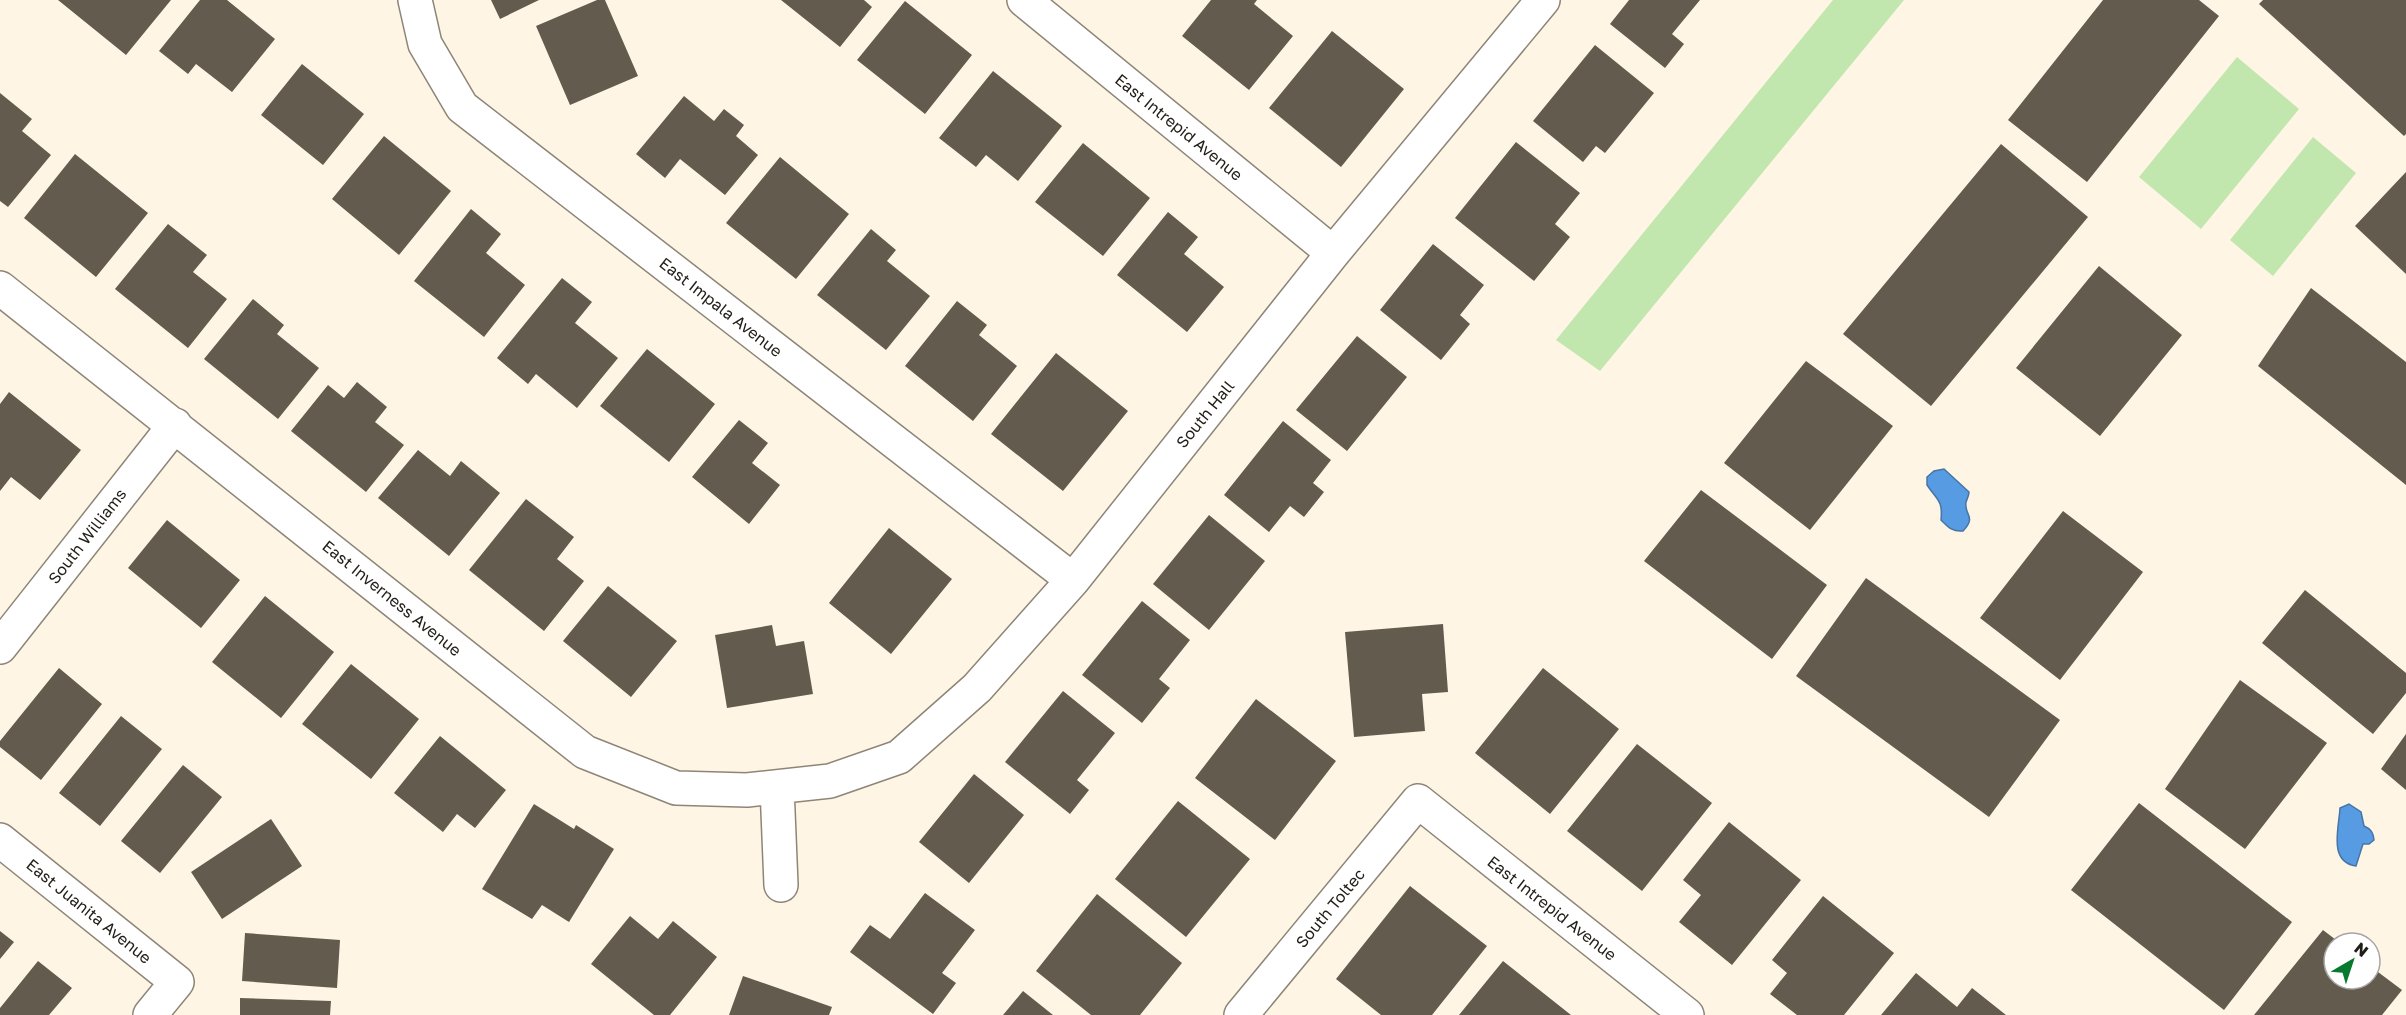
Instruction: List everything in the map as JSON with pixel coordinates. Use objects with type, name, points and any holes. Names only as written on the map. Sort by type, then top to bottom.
[{"type":"street","name":"East Impala Avenue","points":[[415,0],[425,44],[462,106],[1073,580]]},
{"type":"street","name":"East Intrepid Avenue","points":[[1024,0],[1333,253]]},
{"type":"street","name":"South Hall","points":[[830,781],[900,757],[977,688],[1073,580],[1333,253],[1543,0]]},
{"type":"street","name":"East Inverness Avenue","points":[[0,288],[585,752],[676,788],[747,790],[830,781]]},
{"type":"street","name":"South Williams","points":[[0,647],[175,425]]},
{"type":"street","points":[[777,787],[781,885]]},
{"type":"street","name":"East Intrepid Avenue","points":[[1418,801],[1687,1015]]},
{"type":"street","name":"South Toltec","points":[[1241,1015],[1418,801]]},
{"type":"street","name":"East Juanita Avenue","points":[[0,840],[177,982],[150,1015]]},
{"type":"green space","points":[[1833,0],[1904,0],[1600,371],[1556,340]]},
{"type":"green space","points":[[2237,57],[2299,109],[2201,229],[2139,177]]},
{"type":"green space","points":[[2313,137],[2356,173],[2273,276],[2230,240]]},
{"type":"water","points":[[1944,469],[1969,492],[1966,507],[1970,519],[1963,531],[1953,530],[1941,520],[1940,504],[1927,485],[1927,477],[1934,471]]},
{"type":"water","points":[[2349,804],[2361,812],[2364,826],[2371,831],[2374,840],[2369,844],[2363,844],[2356,866],[2347,863],[2342,858],[2337,843],[2340,808]]},
{"type":"building","points":[[58,0],[171,0],[126,55]]},
{"type":"building","points":[[200,0],[227,0],[275,39],[232,92],[196,64],[188,74],[159,51]]},
{"type":"building","points":[[491,0],[539,0],[500,19]]},
{"type":"building","points":[[597,0],[605,0],[638,76],[570,105],[536,26]]},
{"type":"building","points":[[781,0],[864,0],[872,7],[840,47]]},
{"type":"building","points":[[1211,0],[1257,0],[1254,4],[1293,36],[1249,90],[1182,36]]},
{"type":"building","points":[[1629,0],[1700,0],[1672,34],[1684,44],[1665,68],[1610,24]]},
{"type":"building","points":[[2103,0],[2199,0],[2219,16],[2087,182],[2008,120]]},
{"type":"building","points":[[2263,0],[2406,0],[2406,134],[2404,136],[2259,4]]},
{"type":"building","points":[[905,1],[972,55],[925,114],[857,60]]},
{"type":"building","points":[[1332,31],[1404,89],[1341,167],[1269,108]]},
{"type":"building","points":[[1595,45],[1654,93],[1605,153],[1596,146],[1583,162],[1533,121]]},
{"type":"building","points":[[302,64],[364,114],[323,165],[261,115]]},
{"type":"building","points":[[993,71],[1062,126],[1018,181],[986,155],[976,167],[939,138]]},
{"type":"building","points":[[0,93],[32,119],[22,131],[51,155],[8,207],[0,201]]},
{"type":"building","points":[[684,96],[714,121],[724,109],[744,125],[736,136],[758,155],[725,195],[680,159],[665,178],[636,154]]},
{"type":"building","points":[[384,136],[451,191],[399,255],[332,199]]},
{"type":"building","points":[[1516,142],[1580,193],[1555,224],[1570,237],[1534,281],[1455,218]]},
{"type":"building","points":[[1083,143],[1150,198],[1103,256],[1035,202]]},
{"type":"building","points":[[2001,144],[2088,217],[1931,406],[1843,334]]},
{"type":"building","points":[[75,154],[148,213],[96,277],[24,218]]},
{"type":"building","points":[[780,157],[849,214],[796,279],[726,223]]},
{"type":"building","points":[[2406,172],[2406,274],[2355,226]]},
{"type":"building","points":[[471,209],[501,234],[486,253],[525,285],[484,337],[414,281]]},
{"type":"building","points":[[1168,212],[1198,237],[1184,254],[1224,287],[1187,332],[1117,275]]},
{"type":"building","points":[[168,224],[207,255],[193,272],[227,299],[188,348],[115,289]]},
{"type":"building","points":[[871,229],[896,250],[887,261],[930,296],[886,350],[817,295]]},
{"type":"building","points":[[1433,244],[1484,285],[1460,315],[1470,324],[1441,360],[1380,310]]},
{"type":"building","points":[[2099,266],[2182,335],[2100,436],[2016,368]]},
{"type":"building","points":[[562,278],[592,302],[575,323],[618,358],[577,408],[536,374],[528,384],[497,358]]},
{"type":"building","points":[[2311,288],[2406,362],[2406,485],[2258,366]]},
{"type":"building","points":[[253,299],[284,325],[277,334],[319,368],[278,419],[204,359]]},
{"type":"building","points":[[957,301],[987,325],[979,335],[1017,366],[973,421],[905,366]]},
{"type":"building","points":[[1357,336],[1407,377],[1347,451],[1296,410]]},
{"type":"building","points":[[647,349],[715,404],[669,462],[600,406]]},
{"type":"building","points":[[1056,353],[1128,411],[1063,491],[991,434]]},
{"type":"building","points":[[1806,361],[1893,426],[1810,530],[1724,463]]},
{"type":"building","points":[[357,382],[387,407],[375,422],[404,445],[366,492],[291,431],[328,385],[344,398]]},
{"type":"building","points":[[9,392],[81,450],[40,500],[11,477],[0,491],[0,404]]},
{"type":"building","points":[[739,420],[768,443],[752,463],[780,485],[749,524],[692,477]]},
{"type":"building","points":[[1283,421],[1331,460],[1313,483],[1324,492],[1304,517],[1290,506],[1269,532],[1224,495]]},
{"type":"building","points":[[418,450],[450,476],[461,461],[500,493],[449,556],[378,498]]},
{"type":"building","points":[[1701,490],[1827,585],[1772,659],[1644,561]]},
{"type":"building","points":[[526,499],[574,537],[557,559],[584,581],[544,631],[469,570]]},
{"type":"building","points":[[2063,511],[2143,572],[2060,680],[1980,618]]},
{"type":"building","points":[[1209,515],[1265,561],[1209,630],[1153,584]]},
{"type":"building","points":[[167,520],[240,580],[201,628],[128,568]]},
{"type":"building","points":[[889,528],[952,579],[891,654],[829,603]]},
{"type":"building","points":[[1866,578],[2060,720],[1989,817],[1796,676]]},
{"type":"building","points":[[608,586],[677,641],[631,697],[563,641]]},
{"type":"building","points":[[2305,590],[2406,673],[2406,693],[2373,734],[2262,643]]},
{"type":"building","points":[[265,596],[334,652],[281,718],[212,662]]},
{"type":"building","points":[[1142,601],[1190,640],[1159,679],[1170,688],[1142,723],[1082,675]]},
{"type":"building","points":[[1443,624],[1448,692],[1422,694],[1425,731],[1354,737],[1345,632]]},
{"type":"building","points":[[772,625],[776,646],[804,641],[813,694],[727,708],[715,635]]},
{"type":"building","points":[[351,664],[419,719],[371,779],[302,724]]},
{"type":"building","points":[[59,668],[102,704],[41,780],[0,747],[0,741]]},
{"type":"building","points":[[1543,668],[1619,729],[1550,814],[1475,753]]},
{"type":"building","points":[[2240,680],[2327,743],[2245,849],[2165,789]]},
{"type":"building","points":[[1063,691],[1115,733],[1077,780],[1089,790],[1070,814],[1005,762]]},
{"type":"building","points":[[1256,699],[1336,761],[1275,840],[1195,778]]},
{"type":"building","points":[[121,716],[162,749],[100,826],[59,793]]},
{"type":"building","points":[[2406,734],[2406,790],[2381,769]]},
{"type":"building","points":[[440,736],[506,790],[475,828],[457,814],[443,832],[394,793]]},
{"type":"building","points":[[1637,744],[1712,803],[1642,891],[1567,831]]},
{"type":"building","points":[[183,765],[222,797],[160,873],[121,841]]},
{"type":"building","points":[[974,774],[1024,815],[969,883],[919,842]]},
{"type":"building","points":[[1178,801],[1250,859],[1186,937],[1115,879]]},
{"type":"building","points":[[2139,803],[2292,922],[2224,1010],[2071,890]]},
{"type":"building","points":[[534,804],[574,829],[576,825],[614,849],[569,922],[542,905],[532,919],[482,889]]},
{"type":"building","points":[[271,819],[302,866],[222,919],[191,872]]},
{"type":"building","points":[[1729,822],[1801,880],[1732,965],[1679,922],[1701,895],[1683,880]]},
{"type":"building","points":[[1410,886],[1487,946],[1432,1015],[1381,1015],[1336,979]]},
{"type":"building","points":[[925,893],[975,930],[942,973],[956,983],[933,1014],[850,952],[870,925],[890,939]]},
{"type":"building","points":[[1097,894],[1182,963],[1140,1015],[1091,1015],[1036,971]]},
{"type":"building","points":[[1823,896],[1894,953],[1844,1015],[1797,1015],[1770,994],[1787,973],[1772,960]]},
{"type":"building","points":[[630,916],[658,939],[673,921],[717,957],[670,1015],[654,1015],[591,964]]},
{"type":"building","points":[[0,931],[14,942],[0,959]]},
{"type":"building","points":[[2322,931],[2322,991],[2382,991],[2382,975],[2402,990],[2382,1015],[2254,1015]]},
{"type":"building","points":[[245,933],[340,940],[337,988],[242,981]]},
{"type":"building","points":[[38,961],[72,988],[49,1015],[0,1015],[0,1008]]},
{"type":"building","points":[[1503,961],[1571,1015],[1459,1015]]},
{"type":"building","points":[[1916,973],[1957,1007],[1972,988],[2006,1015],[1881,1015]]},
{"type":"building","points":[[743,976],[832,1007],[829,1015],[729,1015]]},
{"type":"building","points":[[1023,991],[1053,1015],[1003,1015]]},
{"type":"building","points":[[240,998],[331,1001],[330,1015],[240,1015]]}]
